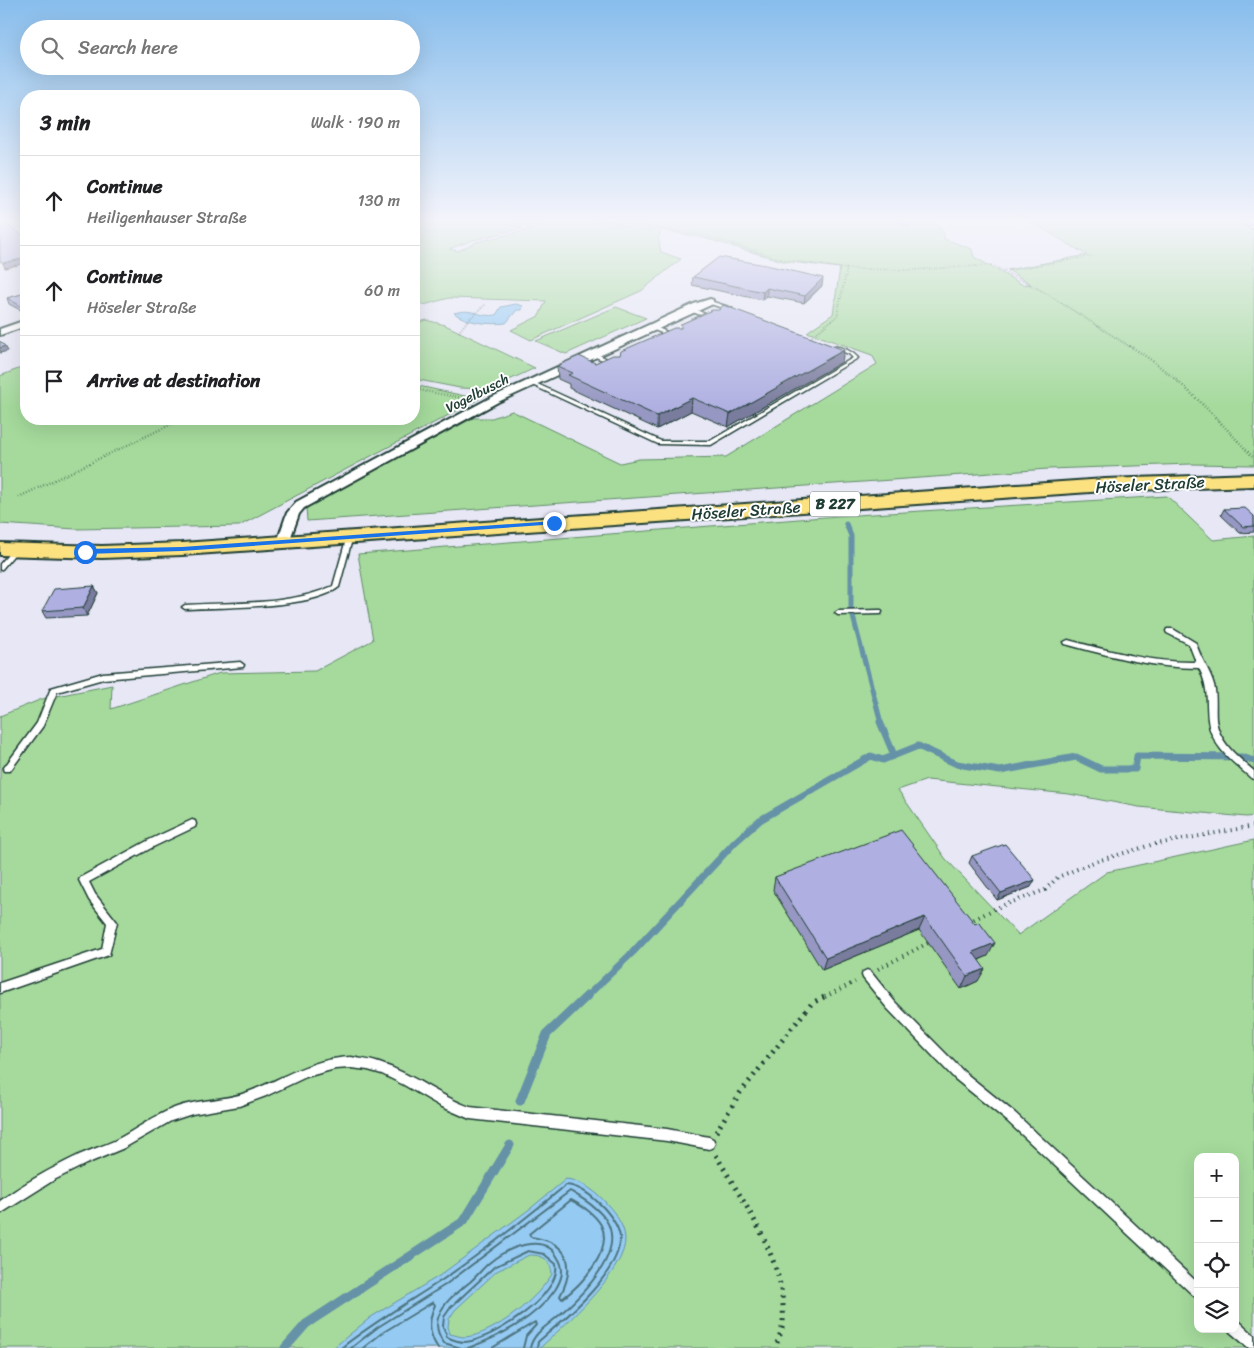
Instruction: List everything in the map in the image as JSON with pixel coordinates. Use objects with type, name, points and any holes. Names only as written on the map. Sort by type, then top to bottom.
[{"type":"main road","name":"Höseler Straße","points":[[350,536],[1085,487],[1254,480]]},
{"type":"main road","name":"B 227","points":[[8,549],[102,552],[283,542],[350,536]]},
{"type":"street","name":"Vogelbusch","points":[[283,542],[293,513],[300,505],[488,403],[690,309],[710,302]]},
{"type":"street","points":[[2,329],[20,324]]},
{"type":"lane","points":[[710,302],[738,312]]},
{"type":"lane","points":[[690,309],[716,320]]},
{"type":"lane","points":[[651,327],[678,338]]},
{"type":"lane","points":[[531,383],[660,443],[711,443],[856,358],[851,353],[810,338]]},
{"type":"lane","points":[[594,354],[618,365]]},
{"type":"lane","points":[[185,606],[296,600],[326,593],[336,587],[350,536]]},
{"type":"lane","points":[[0,568],[8,549]]},
{"type":"lane","points":[[838,613],[879,612]]},
{"type":"lane","points":[[1170,630],[1192,643],[1200,665],[1206,674],[1211,689],[1214,733],[1227,750],[1254,776]]},
{"type":"lane","points":[[1068,642],[1130,658],[1200,665]]},
{"type":"lane","points":[[7,768],[40,724],[54,690],[103,676],[240,665]]},
{"type":"lane","points":[[0,988],[106,952],[112,922],[92,897],[84,880],[152,843],[192,824]]},
{"type":"lane","points":[[867,975],[890,1005],[959,1076],[1011,1117],[1194,1288]]},
{"type":"lane","points":[[0,1208],[30,1187],[120,1144],[154,1121],[185,1110],[238,1101],[298,1074],[320,1066],[342,1062],[368,1064],[403,1076],[454,1108],[470,1113],[675,1136],[709,1143]]},
{"type":"lane","points":[[1239,1330],[1253,1340]]},
{"type":"path","points":[[810,338],[837,316],[844,283]]},
{"type":"path","points":[[1026,283],[1044,292],[1160,365],[1194,394],[1254,458]]},
{"type":"path","points":[[460,332],[467,322],[486,304]]},
{"type":"path","points":[[420,390],[488,403]]},
{"type":"path","points":[[19,497],[169,425]]},
{"type":"green space","points":[[420,283],[651,283],[641,291],[531,340],[511,330],[539,316],[546,301],[449,298],[424,305],[420,303]]},
{"type":"green space","points":[[838,283],[1019,283],[1023,285],[1031,284],[1029,283],[1254,283],[1254,465],[1191,464],[1048,469],[307,521],[306,507],[473,418],[492,418],[512,411],[620,463],[639,459],[726,457],[877,364],[872,355],[807,332],[833,314]]},
{"type":"green space","points":[[616,307],[646,318],[566,354],[536,341]]},
{"type":"green space","points":[[426,320],[445,325],[535,368],[490,389],[460,388],[420,380],[420,322]]},
{"type":"green space","points":[[20,368],[20,425],[420,425],[420,386],[479,399],[239,526],[76,529],[0,524],[0,376]]},
{"type":"green space","points":[[1167,496],[1213,540],[1254,536],[1254,816],[1246,817],[1139,807],[1069,794],[927,780],[898,790],[945,858],[1018,935],[1107,872],[1254,840],[1254,1348],[0,1348],[0,716],[42,699],[112,685],[111,709],[220,673],[315,671],[373,640],[358,554],[824,517]]},
{"type":"water","points":[[516,304],[523,306],[522,310],[517,310],[506,323],[479,322],[465,319],[454,313],[466,311],[490,316],[496,315],[501,307]]},
{"type":"water","points":[[566,1179],[572,1180],[589,1188],[603,1200],[619,1220],[625,1238],[623,1251],[605,1282],[578,1312],[540,1348],[333,1348],[371,1317],[439,1276],[531,1208]],"holes":[[[529,1255],[534,1255],[548,1261],[552,1274],[537,1294],[514,1314],[489,1330],[465,1337],[450,1334],[448,1327],[449,1319],[455,1310],[497,1271]]]},
{"type":"building","points":[[721,283],[818,283],[805,296],[767,288],[763,292]]},
{"type":"building","points":[[20,295],[20,306],[7,298]]},
{"type":"building","points":[[723,305],[844,350],[730,414],[692,398],[657,416],[568,375],[573,373],[557,366],[579,356],[595,363],[613,355],[620,355],[621,351],[674,328],[681,328],[681,324],[712,310],[719,310]]},
{"type":"building","points":[[0,341],[5,346],[0,348]]},
{"type":"building","points":[[1245,508],[1254,516],[1254,526],[1243,527],[1224,509]]},
{"type":"building","points":[[94,586],[83,608],[42,611],[54,589]]},
{"type":"building","points":[[901,830],[975,924],[979,922],[995,943],[973,952],[985,969],[967,976],[925,917],[826,958],[775,877]]},
{"type":"building","points":[[1005,844],[1035,880],[1001,893],[972,856]]},
{"type":"waterway","points":[[846,524],[851,536],[851,609],[881,723]]},
{"type":"waterway","points":[[880,722],[894,755]]},
{"type":"waterway","points":[[586,997],[633,952],[735,842],[760,820],[871,756],[883,760],[918,746],[957,764],[1000,771],[1076,757],[1101,769],[1135,769],[1137,756],[1242,757],[1254,761]]},
{"type":"waterway","points":[[520,1101],[547,1034],[588,995]]},
{"type":"waterway","points":[[285,1348],[306,1324],[464,1221],[510,1145]]},
{"type":"route","points":[[85,552],[182,549],[554,523]]}]
